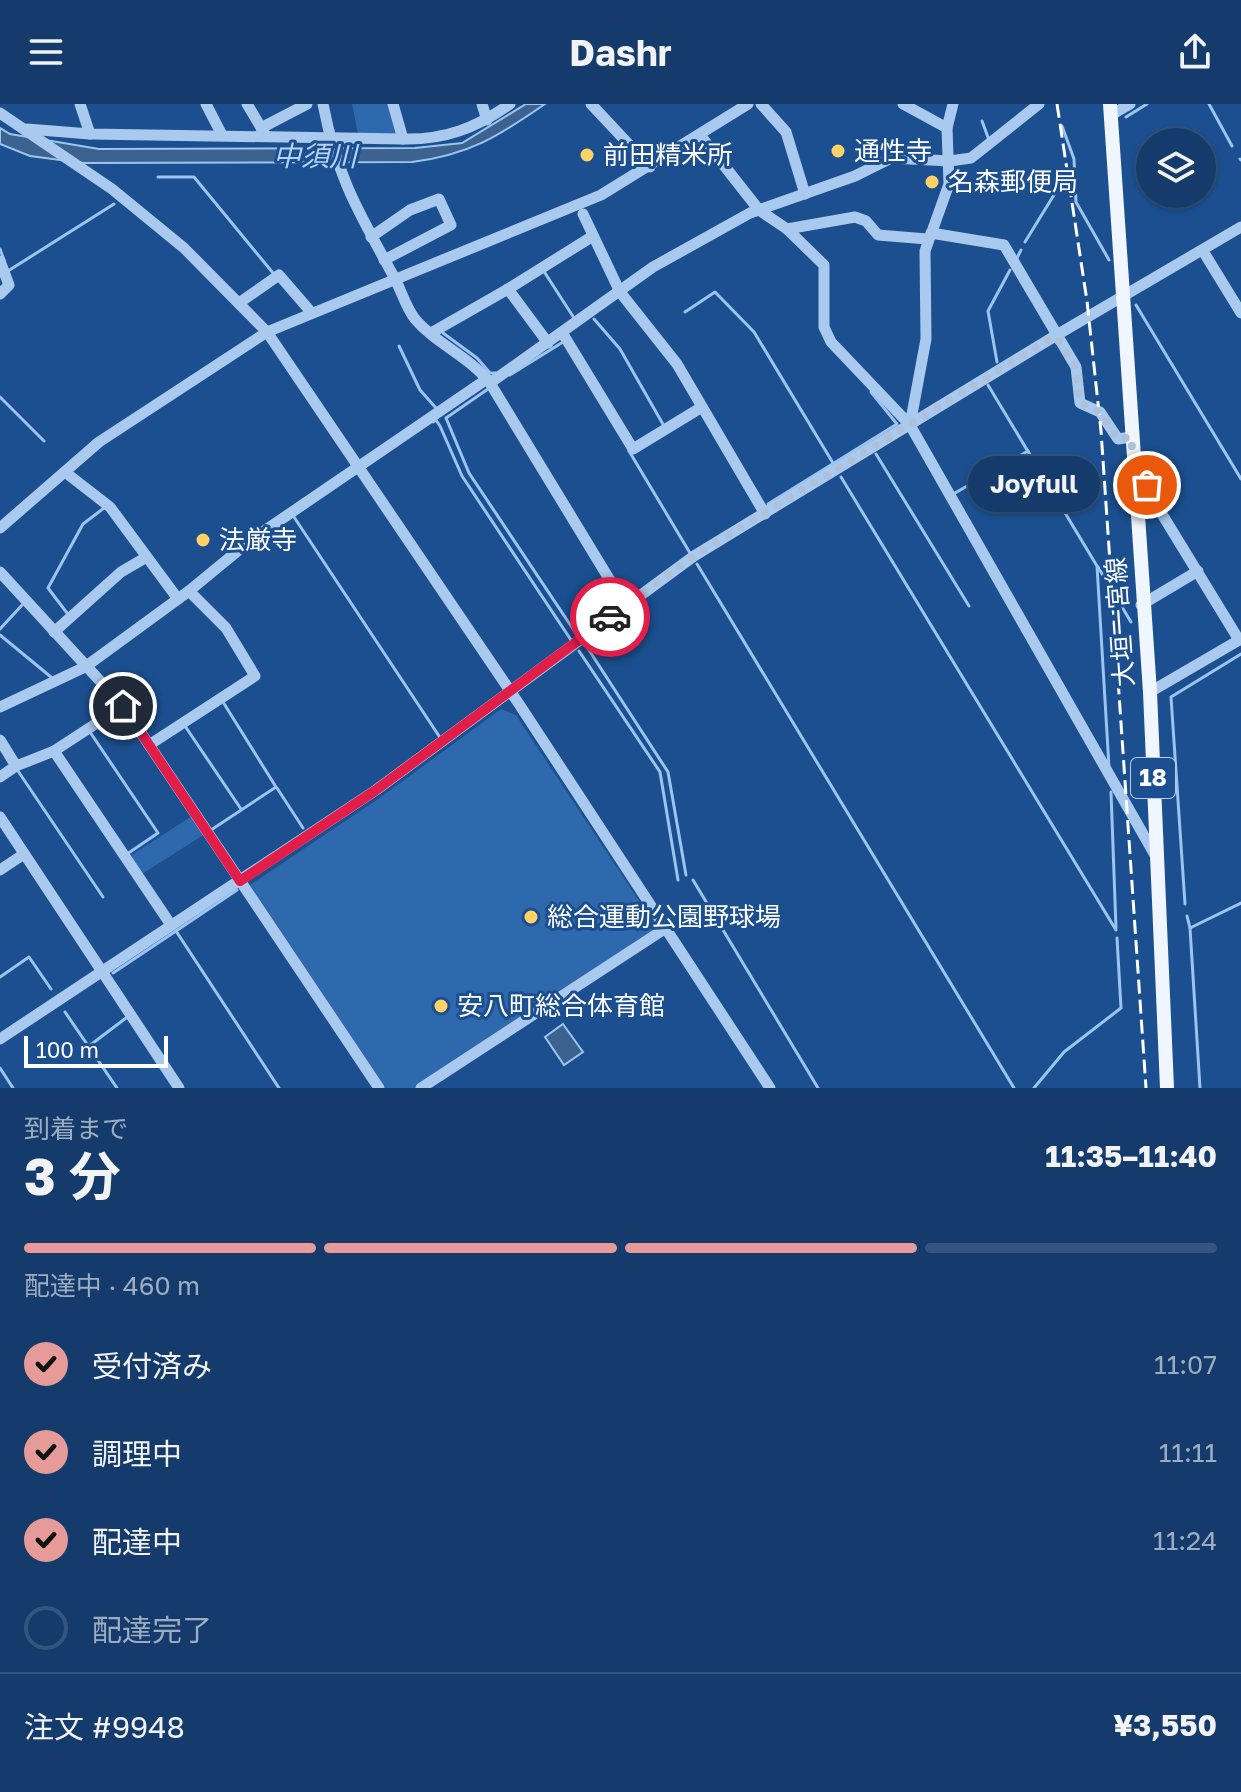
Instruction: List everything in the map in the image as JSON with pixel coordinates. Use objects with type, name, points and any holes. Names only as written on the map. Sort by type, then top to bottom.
[{"type":"main road","name":"大垣一宮線","points":[[1110,110],[1141,605],[1150,692],[1167,1088]]},
{"type":"street","points":[[80,104],[90,134]]},
{"type":"street","points":[[206,104],[222,135]]},
{"type":"street","points":[[247,104],[264,131]]},
{"type":"street","points":[[264,131],[307,104]]},
{"type":"street","points":[[323,104],[337,165],[350,200],[395,278],[410,311],[431,333],[474,362],[489,381],[625,605]]},
{"type":"street","points":[[393,104],[403,139]]},
{"type":"street","points":[[482,104],[487,120]]},
{"type":"street","points":[[23,129],[66,135],[222,135],[264,131],[331,141],[435,140],[487,120],[510,104]]},
{"type":"street","points":[[591,104],[650,167]]},
{"type":"street","points":[[3,521],[119,427],[267,332],[601,195],[748,104]]},
{"type":"street","points":[[761,104],[786,132],[805,194]]},
{"type":"street","points":[[903,104],[947,128]]},
{"type":"street","points":[[910,425],[926,339],[929,236],[949,184],[947,128],[953,104]]},
{"type":"street","points":[[0,707],[85,667],[189,591],[251,540],[563,334],[686,247],[759,210],[891,158],[950,161],[971,158],[1039,104]]},
{"type":"street","points":[[1110,110],[1130,104]]},
{"type":"street","points":[[0,113],[112,189],[184,248],[267,332],[512,693],[770,1088]]},
{"type":"street","points":[[57,151],[66,135]]},
{"type":"street","points":[[700,135],[759,210],[787,229],[824,265],[824,327],[831,342],[910,425],[1155,855]]},
{"type":"street","points":[[583,214],[601,195]]},
{"type":"street","points":[[371,237],[410,210],[439,199],[451,225],[384,260]]},
{"type":"street","points":[[564,210],[583,214]]},
{"type":"street","points":[[583,214],[620,292],[677,364],[765,514]]},
{"type":"street","points":[[787,229],[855,217],[866,221],[878,235],[929,236],[1004,245],[1076,367],[1080,403],[1100,412],[1118,439],[1131,437]]},
{"type":"street","points":[[0,1039],[240,881],[512,693],[694,556],[1055,336],[1241,227]]},
{"type":"street","points":[[431,333],[593,236]]},
{"type":"street","points":[[1203,251],[1241,313]]},
{"type":"street","points":[[0,261],[9,285],[0,294]]},
{"type":"street","points":[[239,303],[279,275],[311,312]]},
{"type":"street","points":[[508,289],[548,343]]},
{"type":"street","points":[[563,334],[633,449],[702,407]]},
{"type":"street","points":[[1134,468],[1240,639],[1150,692]]},
{"type":"street","points":[[65,472],[110,507],[178,599]]},
{"type":"street","points":[[54,632],[121,572],[145,558]]},
{"type":"street","points":[[1141,605],[1198,571]]},
{"type":"street","points":[[0,572],[123,706],[379,1088]]},
{"type":"street","points":[[149,745],[255,676],[226,628],[189,591]]},
{"type":"street","points":[[0,777],[16,766],[54,751],[123,706]]},
{"type":"street","points":[[0,740],[16,766]]},
{"type":"street","points":[[54,751],[171,925]]},
{"type":"street","points":[[0,817],[179,1088]]},
{"type":"street","points":[[0,870],[24,854]]},
{"type":"street","points":[[421,1088],[666,928]]},
{"type":"shaded area","points":[[352,104],[390,104],[399,134],[358,134]]},
{"type":"shaded area","points":[[501,709],[516,715],[657,928],[417,1088],[385,1088],[250,885],[381,797]]},
{"type":"shaded area","points":[[192,816],[205,834],[142,874],[130,856]]},
{"type":"water","name":"中須川","points":[[526,104],[545,104],[513,126],[467,149],[412,162],[83,163],[30,156],[0,144],[0,128],[10,134],[99,149],[415,148],[462,143]]},
{"type":"water","points":[[563,1024],[583,1052],[564,1065],[545,1037]]},
{"type":"waterway","points":[[1126,117],[1147,104]]},
{"type":"waterway","points":[[1209,104],[1232,146]]},
{"type":"waterway","points":[[982,121],[989,140]]},
{"type":"waterway","points":[[1062,126],[1074,159],[1076,202],[1109,260]]},
{"type":"waterway","points":[[158,177],[194,177],[273,273]]},
{"type":"waterway","points":[[1025,242],[1057,190]]},
{"type":"waterway","points":[[8,271],[114,204]]},
{"type":"waterway","points":[[0,249],[4,260]]},
{"type":"waterway","points":[[1017,258],[1021,250]]},
{"type":"waterway","points":[[997,362],[988,311],[1010,270]]},
{"type":"waterway","points":[[545,273],[574,318]]},
{"type":"waterway","points":[[685,312],[715,292],[754,332],[833,463]]},
{"type":"waterway","points":[[1136,305],[1241,479]]},
{"type":"waterway","points":[[594,319],[620,349],[664,426]]},
{"type":"waterway","points":[[443,333],[477,358],[490,373],[496,373]]},
{"type":"waterway","points":[[510,375],[563,342]]},
{"type":"waterway","points":[[399,346],[420,390],[436,408]]},
{"type":"waterway","points":[[988,385],[1097,566],[1109,767]]},
{"type":"waterway","points":[[488,389],[446,418],[469,473],[577,635]]},
{"type":"waterway","points":[[768,504],[897,424],[871,392]]},
{"type":"waterway","points":[[0,397],[44,441]]},
{"type":"waterway","points":[[433,422],[436,420],[440,426],[462,476],[571,640]]},
{"type":"waterway","points":[[629,451],[690,553]]},
{"type":"waterway","points":[[955,493],[1028,451]]},
{"type":"waterway","points":[[876,454],[969,606]]},
{"type":"waterway","points":[[841,477],[1116,930]]},
{"type":"waterway","points":[[67,613],[48,588],[83,524],[104,508]]},
{"type":"waterway","points":[[294,517],[439,736]]},
{"type":"waterway","points":[[697,564],[1014,1088]]},
{"type":"waterway","points":[[1098,567],[1131,622]]},
{"type":"waterway","points":[[0,629],[24,603]]},
{"type":"waterway","points":[[0,635],[51,677]]},
{"type":"waterway","points":[[585,644],[668,772],[686,875]]},
{"type":"waterway","points":[[579,651],[660,772],[678,880]]},
{"type":"waterway","points":[[1185,904],[1171,697],[1241,654]]},
{"type":"waterway","points":[[211,830],[276,787],[223,702]]},
{"type":"waterway","points":[[185,726],[241,809]]},
{"type":"waterway","points":[[90,732],[158,833],[127,854]]},
{"type":"waterway","points":[[18,771],[103,897]]},
{"type":"waterway","points":[[277,788],[303,828]]},
{"type":"waterway","points":[[1111,792],[1116,928]]},
{"type":"waterway","points":[[693,880],[818,1088]]},
{"type":"waterway","points":[[237,890],[176,931],[279,1088]]},
{"type":"waterway","points":[[1200,1088],[1190,928],[1241,903]]},
{"type":"waterway","points":[[1187,916],[1190,928]]},
{"type":"waterway","points":[[113,973],[176,931]]},
{"type":"waterway","points":[[1034,1088],[1064,1052],[1121,1008],[1117,938]]},
{"type":"waterway","points":[[0,977],[29,957],[51,989]]},
{"type":"waterway","points":[[65,1012],[117,1088]]},
{"type":"waterway","points":[[89,1046],[126,1018]]},
{"type":"waterway","points":[[0,1068],[13,1088]]},
{"type":"railway","points":[[1057,104],[1087,301],[1101,431],[1146,1088]]},
{"type":"way so far","points":[[610,617],[694,556],[1055,336],[1076,367],[1080,403],[1100,412],[1118,439],[1131,437],[1134,468],[1147,485]]},
{"type":"place","name":"通性寺","points":[[838,151]]},
{"type":"place","name":"前田精米所","points":[[587,155]]},
{"type":"place","name":"名森郵便局","points":[[932,182]]},
{"type":"place","name":"Joyfull","points":[[1147,485]]},
{"type":"place","name":"法厳寺","points":[[203,540]]},
{"type":"place","name":"総合運動公園野球場","points":[[531,917]]},
{"type":"place","name":"安八町総合体育館","points":[[441,1006]]},
{"type":"route","points":[[123,706],[240,881],[376,790],[512,693],[610,617]]}]
